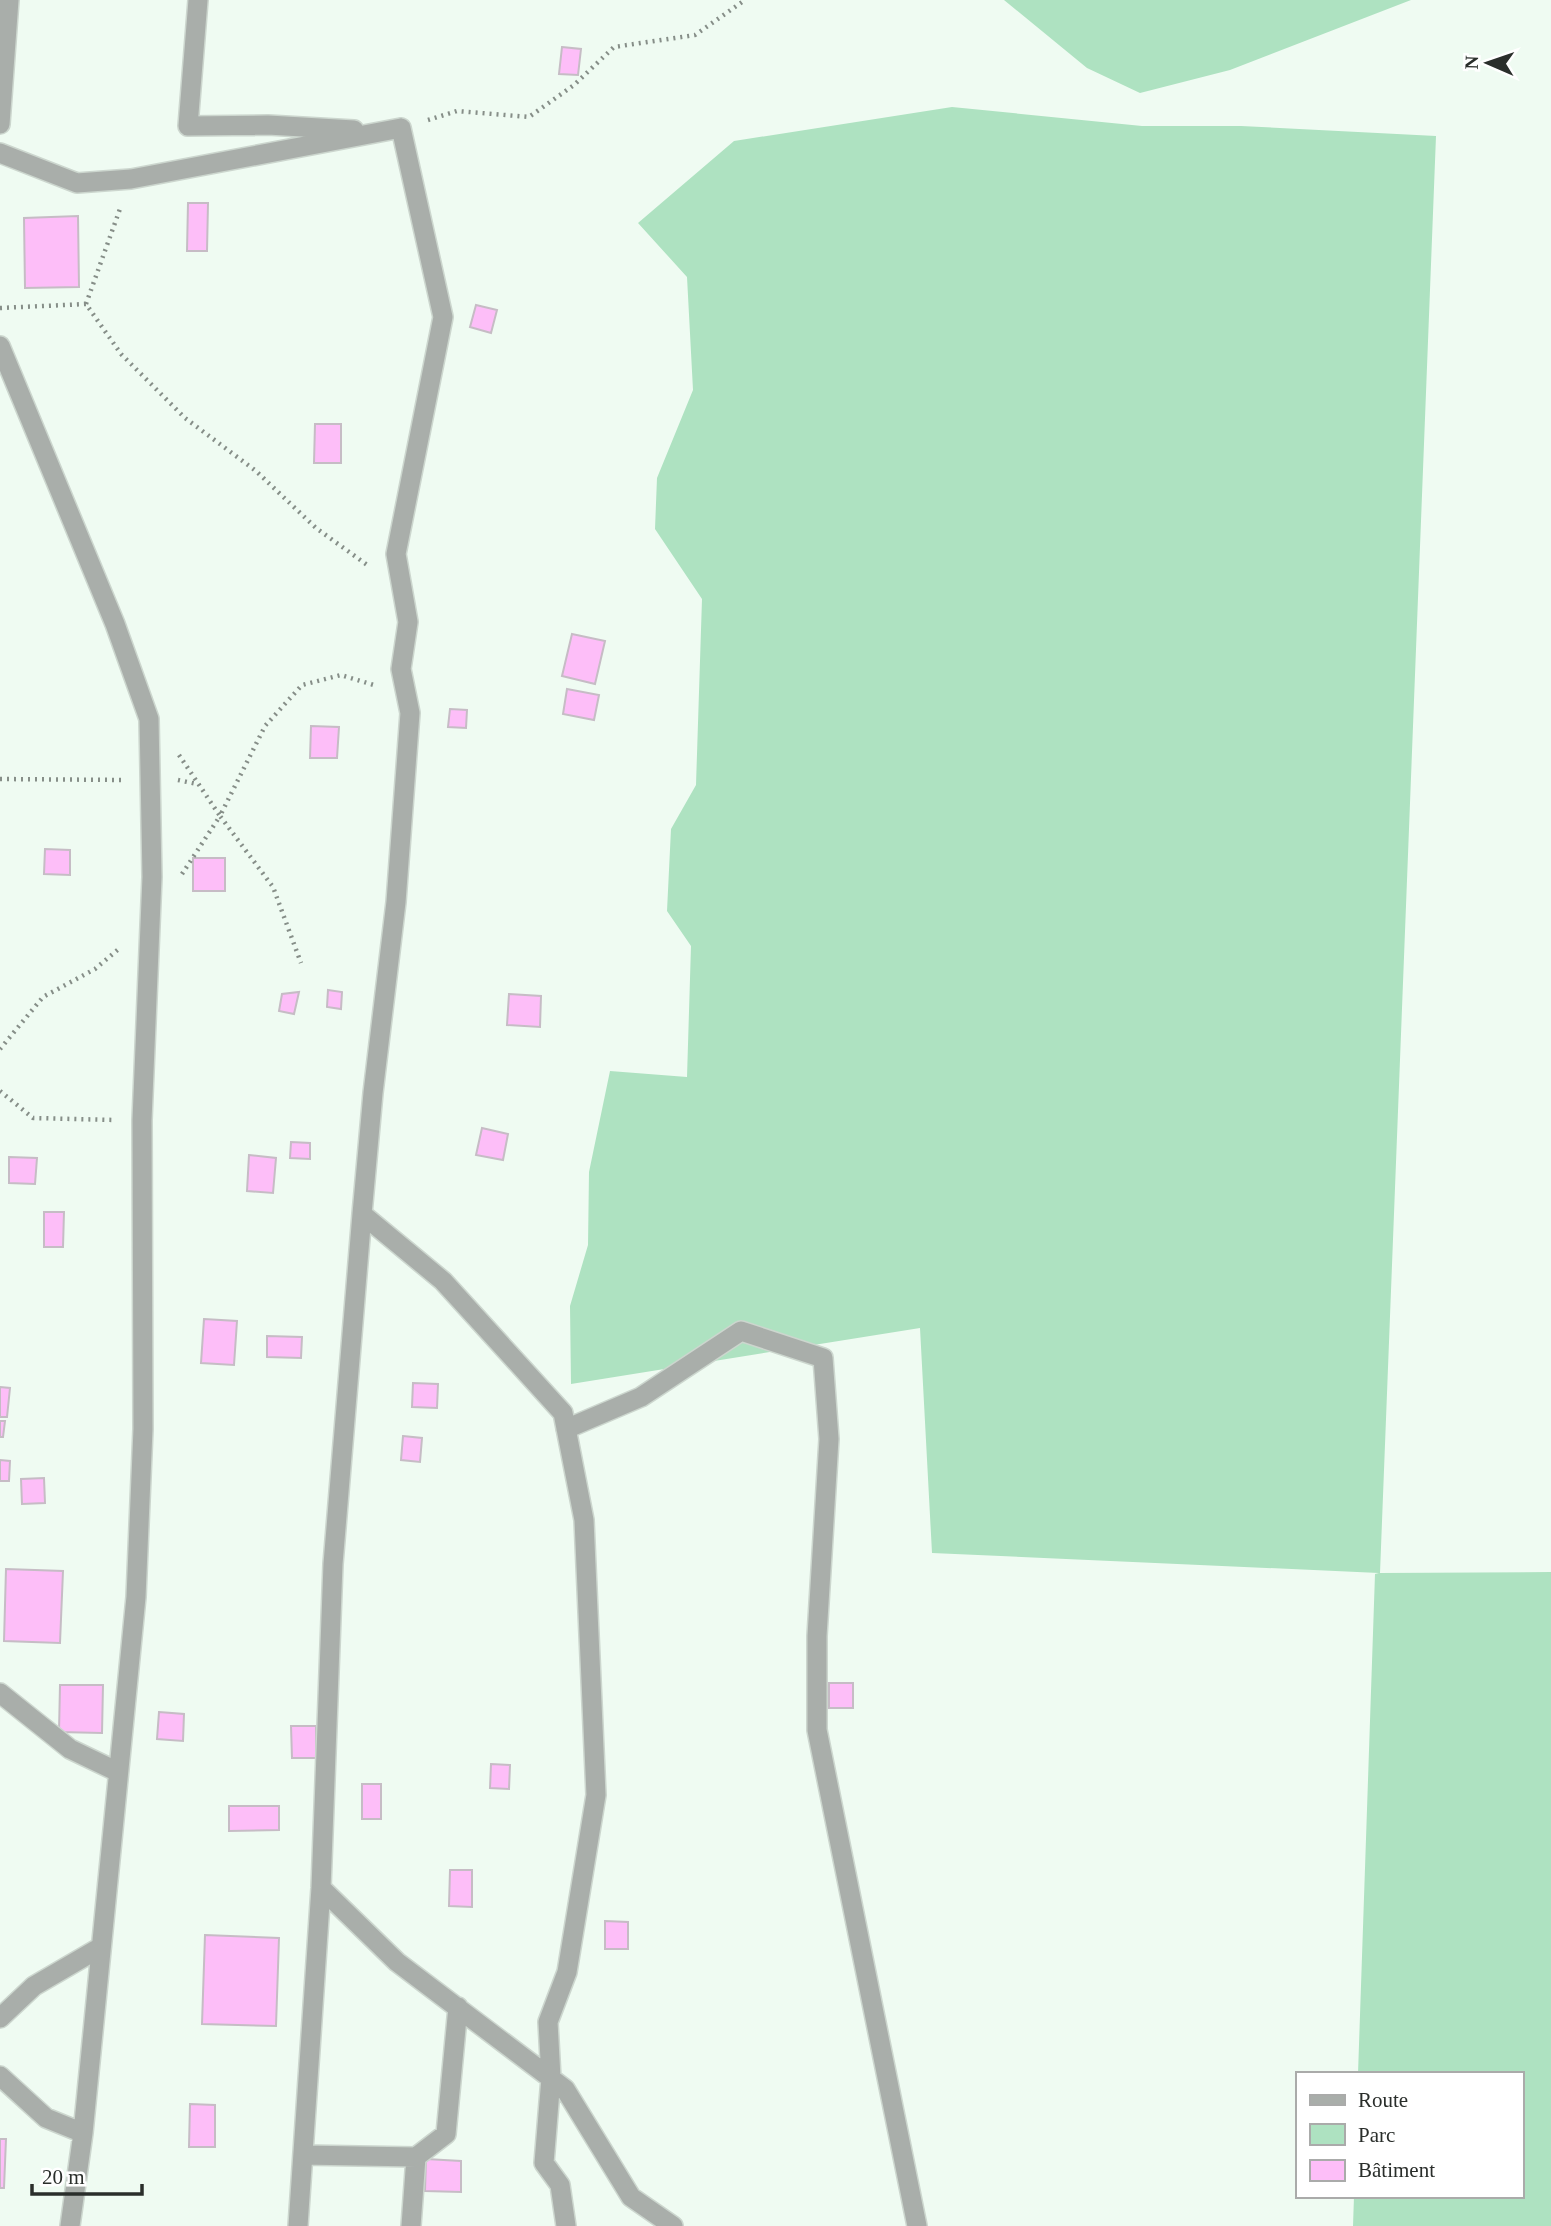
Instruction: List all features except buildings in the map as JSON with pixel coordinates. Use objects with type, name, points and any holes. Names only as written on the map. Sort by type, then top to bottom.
[{"type":"street","points":[[0,124],[9,0]]},
{"type":"street","points":[[198,0],[188,126],[268,125],[371,130],[401,128]]},
{"type":"street","points":[[0,153],[77,183],[131,178],[401,128]]},
{"type":"street","points":[[298,2226],[321,1888],[333,1564],[373,1093],[396,902],[410,713],[401,669],[408,622],[396,554],[443,317],[401,128]]},
{"type":"street","points":[[0,346],[115,624],[149,719],[150,923],[142,1120],[143,1429],[136,1597],[83,2133],[70,2226]]},
{"type":"street","points":[[362,1214],[443,1281],[563,1413],[584,1520],[596,1795],[567,1972],[548,2022],[551,2078],[544,2163],[561,2185],[566,2226]]},
{"type":"street","points":[[566,1429],[641,1397],[741,1331],[823,1358],[829,1439],[817,1636],[817,1730],[917,2226]]},
{"type":"street","points":[[0,1692],[70,1749],[118,1772]]},
{"type":"street","points":[[321,1888],[397,1962],[565,2089],[631,2197],[673,2226]]},
{"type":"street","points":[[0,2018],[34,1986],[101,1947]]},
{"type":"street","points":[[303,2155],[416,2157],[446,2134],[458,2007]]},
{"type":"street","points":[[0,2076],[46,2118],[83,2133]]},
{"type":"street","points":[[411,2226],[416,2157]]},
{"type":"path","points":[[401,128],[457,111],[528,117],[574,85],[614,47],[695,35],[745,0]]},
{"type":"path","points":[[86,304],[131,178]]},
{"type":"path","points":[[86,304],[121,354],[185,418],[256,471],[316,528],[402,589]]},
{"type":"path","points":[[0,307],[86,304]]},
{"type":"path","points":[[178,880],[220,816],[265,726],[302,685],[341,675],[382,687],[405,689]]},
{"type":"path","points":[[176,750],[188,771],[272,887],[301,964]]},
{"type":"path","points":[[0,779],[150,780]]},
{"type":"path","points":[[0,1049],[43,997],[95,969],[150,923]]},
{"type":"path","points":[[0,1091],[33,1118],[142,1120]]},
{"type":"green space","points":[[1004,0],[1411,0],[1230,70],[1140,93],[1087,68]]},
{"type":"green space","points":[[952,107],[1142,126],[1241,126],[1436,136],[1380,1573],[1551,1572],[1551,2226],[1353,2226],[1354,2198],[1523,2198],[1523,2072],[1358,2072],[1375,1574],[1379,1573],[932,1553],[920,1328],[571,1384],[570,1306],[588,1245],[589,1172],[610,1071],[687,1077],[691,946],[667,911],[671,829],[696,785],[702,599],[655,529],[657,478],[693,390],[687,277],[638,223],[734,141]]}]
